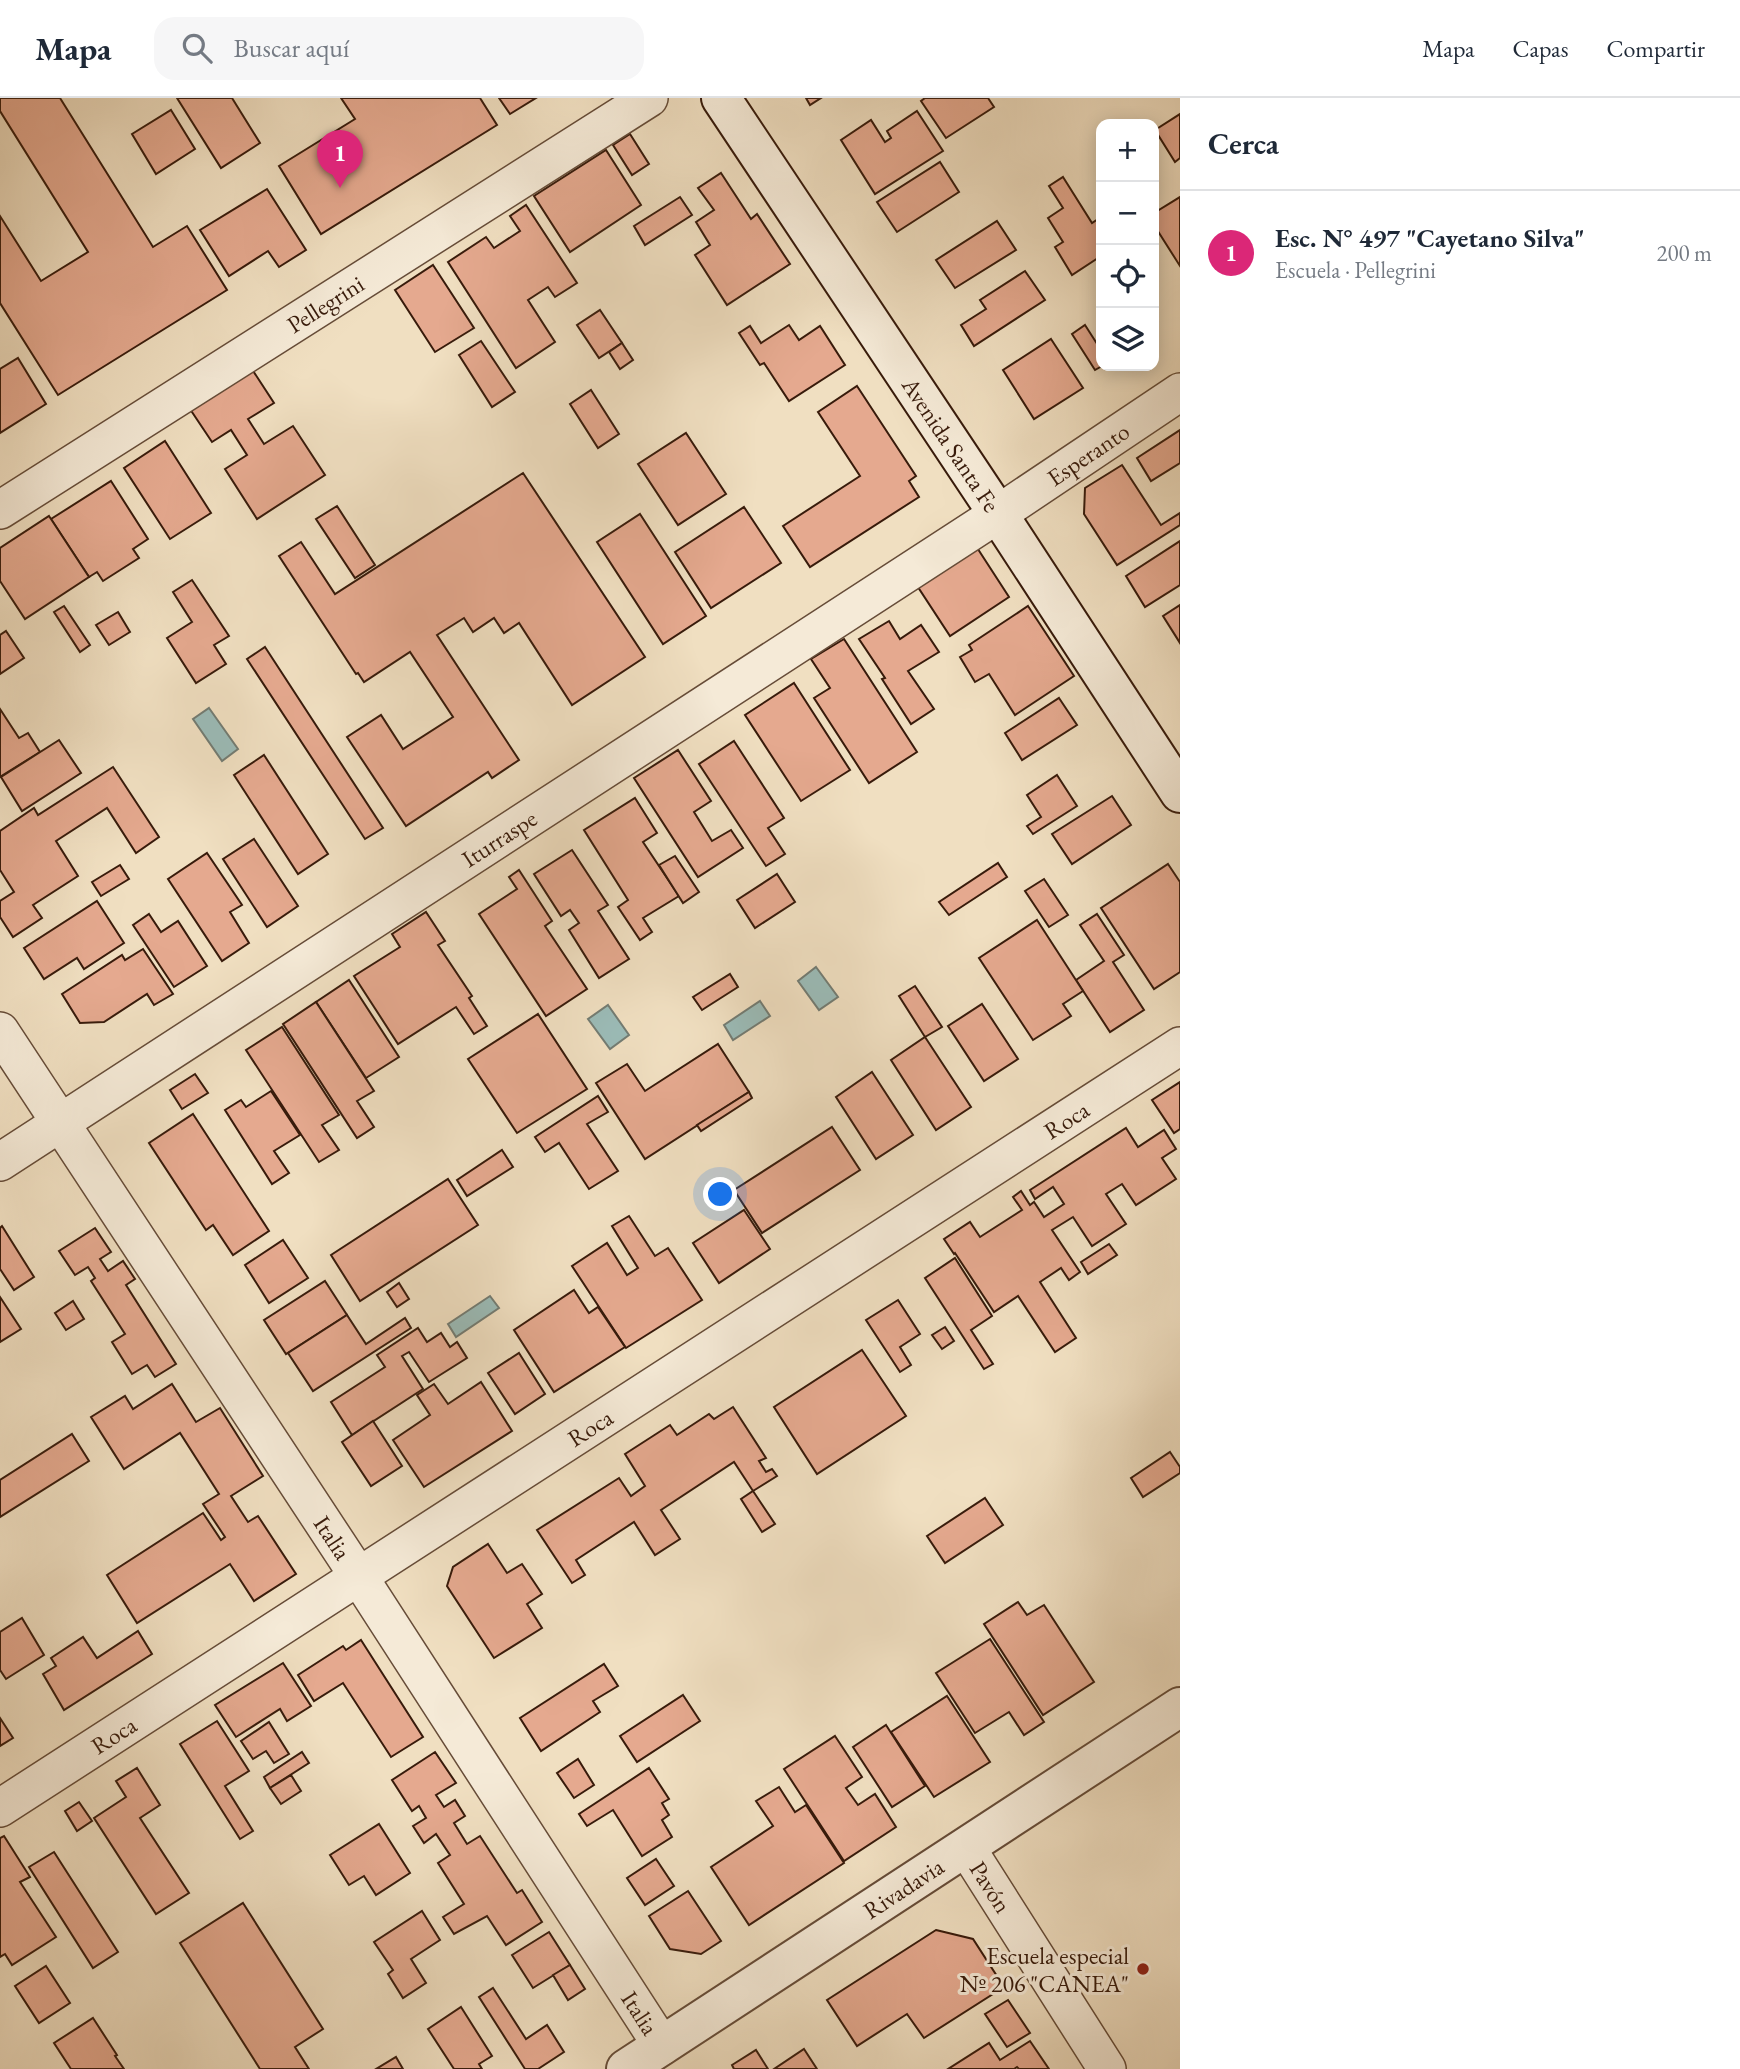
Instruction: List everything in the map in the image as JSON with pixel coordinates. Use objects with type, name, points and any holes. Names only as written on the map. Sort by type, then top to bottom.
[{"type":"main road","name":"Avenida Santa Fe","points":[[721,98],[1180,793]]},
{"type":"main road","name":"Rivadavia","points":[[626,2069],[1180,1707]]},
{"type":"street","name":"Pellegrini","points":[[0,510],[649,98]]},
{"type":"street","name":"Esperanto","points":[[998,514],[1180,392]]},
{"type":"street","name":"Iturraspe","points":[[0,1162],[998,514]]},
{"type":"street","name":"Italia","points":[[0,1031],[359,1577],[662,2046]]},
{"type":"street","name":"Roca","points":[[0,1808],[1180,1046]]},
{"type":"street","name":"Pavón","points":[[966,1847],[1107,2069]]},
{"type":"water","points":[[209,708],[238,749],[222,761],[193,719]]},
{"type":"water","points":[[816,967],[838,997],[819,1010],[798,981]]},
{"type":"water","points":[[760,1001],[770,1016],[733,1040],[724,1025]]},
{"type":"water","points":[[608,1005],[629,1035],[610,1049],[588,1019]]},
{"type":"water","points":[[490,1296],[499,1308],[456,1337],[448,1324]]},
{"type":"building","points":[[0,98],[60,98],[153,247],[187,226],[227,290],[58,395],[0,303],[0,216],[41,281],[88,252],[0,111]]},
{"type":"building","points":[[177,98],[232,98],[260,143],[221,168]]},
{"type":"building","points":[[341,98],[480,98],[497,125],[321,234],[279,166],[355,119]]},
{"type":"building","points":[[499,98],[536,98],[510,114]]},
{"type":"building","points":[[806,98],[821,98],[810,105]]},
{"type":"building","points":[[925,98],[988,98],[994,107],[946,138],[921,101]]},
{"type":"building","points":[[171,110],[195,149],[156,174],[132,134]]},
{"type":"building","points":[[917,111],[943,151],[875,194],[841,140],[871,120],[885,142],[891,138],[887,131]]},
{"type":"building","points":[[1180,114],[1180,158],[1175,162],[1159,136],[1159,127]]},
{"type":"building","points":[[630,134],[649,164],[632,175],[613,145]]},
{"type":"building","points":[[606,150],[641,205],[570,252],[534,196]]},
{"type":"building","points":[[940,162],[959,192],[897,232],[877,202]]},
{"type":"building","points":[[721,173],[751,219],[757,214],[790,264],[727,305],[695,255],[710,245],[696,222],[714,210],[698,188]]},
{"type":"building","points":[[1063,177],[1092,223],[1096,220],[1096,259],[1072,275],[1055,247],[1063,242],[1048,218],[1063,208],[1049,186]]},
{"type":"building","points":[[267,189],[306,250],[279,267],[268,251],[229,276],[200,230]]},
{"type":"building","points":[[680,197],[692,215],[645,245],[634,226]]},
{"type":"building","points":[[1180,197],[1180,266],[1159,233],[1159,210]]},
{"type":"building","points":[[526,205],[577,283],[555,297],[548,287],[528,300],[555,342],[516,368],[448,262],[486,237],[494,248],[520,231],[510,216]]},
{"type":"building","points":[[997,221],[1016,250],[955,288],[936,260]]},
{"type":"building","points":[[433,265],[474,328],[435,352],[395,290]]},
{"type":"building","points":[[1025,271],[1045,300],[974,346],[961,325],[986,309],[980,300]]},
{"type":"building","points":[[600,310],[622,343],[599,358],[577,325]]},
{"type":"building","points":[[789,325],[799,340],[820,326],[845,365],[789,401],[764,363],[760,365],[739,333],[750,326],[761,343]]},
{"type":"building","points":[[1085,325],[1096,342],[1096,369],[1095,370],[1072,334]]},
{"type":"building","points":[[1051,339],[1083,388],[1034,419],[1003,370]]},
{"type":"building","points":[[481,341],[515,392],[492,407],[459,355]]},
{"type":"building","points":[[622,343],[633,360],[620,369],[609,352]]},
{"type":"building","points":[[18,358],[46,404],[0,433],[0,369]]},
{"type":"building","points":[[246,360],[274,403],[248,419],[264,444],[293,426],[325,475],[257,519],[225,469],[247,455],[231,430],[212,442],[184,400]]},
{"type":"building","points":[[857,386],[916,476],[909,481],[919,497],[810,567],[783,526],[860,476],[818,412]]},
{"type":"building","points":[[591,390],[619,434],[598,448],[570,404]]},
{"type":"building","points":[[1180,430],[1180,463],[1151,481],[1137,458]]},
{"type":"building","points":[[686,433],[726,494],[678,525],[638,464]]},
{"type":"building","points":[[165,441],[211,513],[170,539],[124,468]]},
{"type":"building","points":[[1122,465],[1161,525],[1180,513],[1180,525],[1117,565],[1084,514],[1085,488]]},
{"type":"building","points":[[523,473],[645,657],[572,705],[519,623],[504,633],[494,618],[473,632],[464,618],[437,635],[519,760],[492,778],[488,772],[406,826],[347,737],[381,715],[403,749],[453,717],[410,652],[364,682],[358,673],[356,674],[279,556],[301,542],[335,594]]},
{"type":"building","points":[[111,481],[148,539],[133,549],[139,558],[103,581],[97,572],[89,577],[51,519]]},
{"type":"building","points":[[337,506],[375,565],[355,578],[316,519]]},
{"type":"building","points":[[744,507],[781,563],[711,608],[675,552]]},
{"type":"building","points":[[640,514],[706,616],[663,644],[597,542]]},
{"type":"building","points":[[49,516],[89,577],[25,619],[0,581],[0,548]]},
{"type":"building","points":[[1180,541],[1180,585],[1145,607],[1126,576]]},
{"type":"building","points":[[974,543],[1009,597],[950,636],[914,581]]},
{"type":"building","points":[[192,580],[229,636],[214,645],[226,664],[196,683],[167,638],[192,622],[173,592]]},
{"type":"building","points":[[1180,605],[1180,643],[1163,616]]},
{"type":"building","points":[[64,606],[90,645],[80,652],[54,612]]},
{"type":"building","points":[[1028,606],[1074,676],[1015,715],[989,674],[975,682],[960,657],[972,650],[969,645]]},
{"type":"building","points":[[118,612],[130,632],[109,645],[96,625]]},
{"type":"building","points":[[889,621],[900,639],[921,625],[939,652],[908,671],[934,709],[911,724],[859,639]]},
{"type":"building","points":[[6,631],[24,658],[0,674],[0,635]]},
{"type":"building","points":[[844,639],[917,752],[869,783],[814,698],[830,688],[811,659]]},
{"type":"building","points":[[265,647],[383,828],[365,839],[247,659]]},
{"type":"building","points":[[794,683],[850,770],[801,801],[745,715]]},
{"type":"building","points":[[1059,698],[1077,725],[1022,760],[1005,733]]},
{"type":"building","points":[[0,709],[19,738],[28,733],[40,752],[0,777]]},
{"type":"building","points":[[59,740],[81,773],[22,811],[1,777]]},
{"type":"building","points":[[734,741],[784,818],[768,828],[785,854],[766,866],[699,764]]},
{"type":"building","points":[[678,750],[711,801],[694,812],[712,841],[731,830],[743,848],[698,877],[634,778]]},
{"type":"building","points":[[264,755],[328,854],[298,874],[234,775]]},
{"type":"building","points":[[113,767],[159,837],[136,853],[107,808],[56,841],[78,876],[33,905],[42,918],[13,937],[0,917],[0,901],[14,892],[0,870],[0,831],[34,808],[38,815]]},
{"type":"building","points":[[1057,775],[1077,806],[1033,834],[1027,826],[1041,817],[1027,795]]},
{"type":"building","points":[[1112,796],[1131,825],[1072,864],[1052,834]]},
{"type":"building","points":[[635,798],[657,833],[643,842],[679,896],[643,918],[652,932],[640,940],[618,907],[628,900],[584,830]]},
{"type":"building","points":[[254,839],[298,906],[267,927],[223,859]]},
{"type":"building","points":[[572,850],[608,905],[598,911],[629,959],[599,978],[569,930],[579,923],[570,910],[561,916],[534,874]]},
{"type":"building","points":[[207,853],[242,905],[230,912],[249,943],[222,961],[168,879]]},
{"type":"building","points":[[675,856],[699,892],[683,903],[659,865]]},
{"type":"building","points":[[998,863],[1007,877],[949,915],[939,902]]},
{"type":"building","points":[[1168,864],[1180,882],[1180,972],[1154,989],[1101,908]]},
{"type":"building","points":[[120,865],[129,879],[101,896],[92,882]]},
{"type":"building","points":[[519,870],[552,921],[545,926],[587,989],[546,1016],[479,914],[517,889],[509,877]]},
{"type":"building","points":[[777,874],[795,902],[755,928],[737,900]]},
{"type":"building","points":[[1044,879],[1068,915],[1049,927],[1025,891]]},
{"type":"building","points":[[97,901],[124,943],[84,969],[77,958],[44,979],[24,948]]},
{"type":"building","points":[[426,912],[445,941],[438,945],[472,996],[469,998],[487,1026],[474,1034],[456,1007],[398,1044],[354,976],[400,947],[392,934]]},
{"type":"building","points":[[149,914],[161,932],[178,921],[207,966],[174,987],[133,925]]},
{"type":"building","points":[[1097,914],[1124,955],[1113,962],[1144,1010],[1110,1032],[1076,980],[1104,961],[1080,925]]},
{"type":"building","points":[[1037,920],[1083,991],[1063,1004],[1071,1016],[1033,1040],[979,958]]},
{"type":"building","points":[[143,949],[173,994],[154,1005],[147,994],[104,1022],[80,1023],[62,994],[122,955],[125,960]]},
{"type":"building","points":[[730,974],[738,987],[702,1010],[693,997]]},
{"type":"building","points":[[349,980],[399,1057],[366,1078],[316,1002]]},
{"type":"building","points":[[915,986],[942,1027],[925,1037],[899,996]]},
{"type":"building","points":[[316,1002],[374,1091],[357,1101],[374,1127],[357,1138],[283,1024]]},
{"type":"building","points":[[982,1004],[1018,1059],[984,1081],[948,1026]]},
{"type":"building","points":[[538,1014],[587,1089],[517,1133],[468,1059]]},
{"type":"building","points":[[282,1027],[339,1115],[322,1125],[339,1150],[319,1162],[246,1050]]},
{"type":"building","points":[[925,1037],[971,1107],[936,1130],[891,1060]]},
{"type":"building","points":[[718,1044],[749,1092],[645,1159],[596,1083],[627,1064],[645,1091]]},
{"type":"building","points":[[872,1072],[913,1135],[876,1159],[836,1097]]},
{"type":"building","points":[[195,1074],[208,1093],[182,1109],[170,1090]]},
{"type":"building","points":[[1180,1082],[1180,1129],[1174,1133],[1152,1100]]},
{"type":"building","points":[[271,1091],[300,1135],[274,1151],[289,1173],[272,1184],[225,1110],[241,1100],[246,1107]]},
{"type":"building","points":[[749,1092],[752,1098],[701,1131],[697,1125]]},
{"type":"building","points":[[598,1096],[608,1112],[587,1124],[618,1171],[589,1189],[559,1143],[545,1152],[535,1137]]},
{"type":"building","points":[[193,1114],[269,1231],[233,1255],[213,1225],[206,1230],[149,1143]]},
{"type":"building","points":[[832,1127],[860,1170],[762,1233],[734,1190]]},
{"type":"building","points":[[1126,1128],[1138,1147],[1164,1130],[1176,1149],[1162,1158],[1176,1179],[1136,1205],[1122,1184],[1106,1194],[1126,1224],[1092,1246],[1073,1217],[1052,1230],[1080,1272],[1069,1280],[1061,1268],[1040,1282],[1076,1338],[1055,1352],[1018,1296],[994,1312],[944,1239],[970,1222],[980,1237],[1022,1210],[1013,1197],[1021,1191],[1030,1205],[1034,1202],[1044,1217],[1064,1204],[1053,1187],[1035,1199],[1030,1190]]},
{"type":"building","points":[[502,1150],[513,1167],[467,1196],[457,1180]]},
{"type":"building","points":[[448,1179],[478,1225],[360,1301],[331,1255]]},
{"type":"building","points":[[744,1210],[770,1249],[719,1283],[693,1243]]},
{"type":"building","points":[[629,1216],[655,1256],[668,1248],[702,1300],[626,1348],[572,1266],[607,1243],[627,1275],[638,1268],[612,1226]]},
{"type":"building","points":[[2,1226],[34,1277],[14,1290],[0,1269]]},
{"type":"building","points":[[95,1228],[111,1252],[100,1259],[108,1271],[123,1261],[135,1279],[126,1285],[176,1364],[155,1377],[147,1365],[132,1374],[112,1342],[125,1334],[91,1281],[95,1278],[88,1267],[75,1275],[59,1251]]},
{"type":"building","points":[[283,1240],[308,1278],[269,1303],[245,1265]]},
{"type":"building","points":[[1109,1244],[1117,1255],[1088,1274],[1081,1262]]},
{"type":"building","points":[[955,1258],[992,1316],[971,1330],[993,1364],[984,1369],[925,1278]]},
{"type":"building","points":[[325,1281],[347,1315],[286,1354],[264,1320]]},
{"type":"building","points":[[399,1283],[409,1299],[397,1307],[387,1292]]},
{"type":"building","points":[[574,1290],[589,1313],[598,1307],[625,1347],[554,1392],[514,1330]]},
{"type":"building","points":[[0,1297],[21,1329],[0,1342]]},
{"type":"building","points":[[898,1300],[920,1334],[900,1347],[911,1365],[900,1372],[866,1320]]},
{"type":"building","points":[[73,1301],[84,1319],[66,1330],[55,1313]]},
{"type":"building","points":[[347,1315],[366,1344],[405,1318],[411,1328],[313,1391],[288,1353]]},
{"type":"building","points":[[945,1327],[954,1341],[942,1349],[932,1335]]},
{"type":"building","points":[[418,1328],[427,1342],[441,1333],[450,1347],[457,1342],[467,1358],[429,1382],[409,1352],[402,1356],[423,1389],[352,1435],[331,1402],[385,1367],[377,1355]]},
{"type":"building","points":[[862,1350],[906,1416],[817,1474],[774,1407]]},
{"type":"building","points":[[519,1353],[545,1394],[515,1414],[488,1373]]},
{"type":"building","points":[[481,1382],[512,1431],[424,1487],[393,1440],[430,1415],[417,1395],[434,1384],[448,1404]]},
{"type":"building","points":[[172,1384],[196,1422],[220,1408],[263,1476],[231,1496],[248,1522],[258,1516],[296,1574],[254,1601],[230,1564],[137,1623],[107,1575],[203,1513],[221,1540],[225,1537],[203,1504],[219,1494],[180,1433],[124,1469],[91,1417],[125,1396],[133,1409]]},
{"type":"building","points":[[733,1407],[766,1458],[759,1461],[766,1472],[772,1469],[777,1476],[753,1491],[734,1462],[661,1510],[680,1539],[655,1555],[634,1522],[576,1560],[585,1575],[572,1583],[537,1530],[619,1478],[631,1496],[645,1486],[625,1454],[670,1425],[677,1435],[709,1414],[714,1419]]},
{"type":"building","points":[[373,1421],[402,1466],[371,1486],[342,1442]]},
{"type":"building","points":[[72,1434],[89,1461],[0,1517],[0,1480]]},
{"type":"building","points":[[1170,1452],[1180,1467],[1180,1473],[1143,1497],[1131,1478]]},
{"type":"building","points":[[753,1491],[775,1524],[762,1532],[741,1499]]},
{"type":"building","points":[[985,1498],[1003,1525],[945,1563],[927,1536]]},
{"type":"building","points":[[488,1544],[507,1573],[522,1564],[542,1594],[527,1604],[542,1628],[494,1658],[447,1586],[453,1567]]},
{"type":"building","points":[[1018,1602],[1027,1615],[1044,1605],[1094,1682],[1043,1715],[984,1624]]},
{"type":"building","points":[[22,1618],[44,1655],[6,1679],[0,1670],[0,1632]]},
{"type":"building","points":[[138,1631],[152,1654],[64,1710],[43,1674],[56,1666],[51,1658],[83,1637],[97,1658]]},
{"type":"building","points":[[990,1639],[1044,1722],[1024,1735],[1009,1712],[975,1733],[936,1673]]},
{"type":"building","points":[[361,1640],[423,1737],[391,1757],[343,1683],[314,1701],[298,1675],[343,1646],[346,1650]]},
{"type":"building","points":[[283,1663],[311,1706],[287,1721],[280,1709],[236,1737],[215,1705]]},
{"type":"building","points":[[604,1664],[618,1686],[593,1701],[600,1712],[541,1751],[520,1718]]},
{"type":"building","points":[[683,1695],[700,1721],[637,1762],[620,1736]]},
{"type":"building","points":[[947,1696],[990,1762],[934,1797],[891,1732]]},
{"type":"building","points":[[0,1718],[13,1738],[0,1746]]},
{"type":"building","points":[[217,1721],[249,1771],[225,1786],[253,1831],[240,1839],[180,1744]]},
{"type":"building","points":[[269,1722],[289,1754],[274,1763],[266,1751],[253,1759],[241,1741]]},
{"type":"building","points":[[886,1725],[925,1786],[892,1807],[853,1747]]},
{"type":"building","points":[[835,1736],[862,1777],[846,1788],[858,1805],[875,1794],[896,1827],[844,1861],[784,1769]]},
{"type":"building","points":[[302,1752],[309,1763],[270,1788],[264,1777]]},
{"type":"building","points":[[435,1752],[456,1783],[436,1795],[444,1807],[455,1800],[465,1816],[454,1823],[467,1844],[480,1836],[517,1893],[522,1890],[542,1922],[506,1945],[487,1916],[454,1934],[443,1917],[464,1904],[438,1863],[450,1855],[436,1834],[424,1843],[413,1826],[426,1818],[419,1806],[412,1811],[392,1780]]},
{"type":"building","points":[[578,1759],[594,1785],[574,1798],[557,1773]]},
{"type":"building","points":[[137,1768],[160,1805],[140,1818],[189,1893],[156,1914],[94,1818],[126,1797],[116,1781]]},
{"type":"building","points":[[649,1768],[669,1799],[662,1803],[669,1815],[662,1820],[672,1837],[642,1856],[613,1810],[587,1826],[579,1814]]},
{"type":"building","points":[[291,1775],[301,1791],[281,1804],[270,1788]]},
{"type":"building","points":[[779,1787],[795,1812],[806,1805],[844,1863],[749,1925],[711,1867],[773,1826],[756,1801]]},
{"type":"building","points":[[79,1802],[92,1821],[77,1831],[65,1811]]},
{"type":"building","points":[[379,1824],[410,1873],[376,1895],[364,1876],[349,1885],[330,1855]]},
{"type":"building","points":[[4,1836],[30,1877],[20,1882],[56,1937],[12,1965],[5,1954],[0,1957],[0,1838]]},
{"type":"building","points":[[54,1852],[118,1952],[93,1968],[29,1867]]},
{"type":"building","points":[[656,1859],[674,1886],[645,1905],[627,1878]]},
{"type":"building","points":[[688,1891],[721,1941],[701,1954],[670,1949],[649,1916]]},
{"type":"building","points":[[243,1903],[323,2029],[295,2047],[309,2069],[260,2069],[180,1943]]},
{"type":"building","points":[[422,1911],[440,1940],[411,1959],[426,1983],[403,1998],[388,1974],[393,1970],[374,1942]]},
{"type":"building","points":[[936,1930],[973,1939],[1004,1987],[924,2038],[907,2014],[857,2046],[827,2000]]},
{"type":"building","points":[[549,1932],[570,1965],[533,1988],[512,1955]]},
{"type":"building","points":[[570,1965],[585,1989],[568,2000],[553,1975]]},
{"type":"building","points":[[46,1966],[70,2003],[39,2023],[15,1986]]},
{"type":"building","points":[[493,1988],[526,2039],[547,2025],[564,2052],[538,2069],[525,2069],[479,1997]]},
{"type":"building","points":[[1008,2000],[1030,2033],[1007,2047],[985,2014]]},
{"type":"building","points":[[461,2007],[492,2056],[479,2064],[482,2069],[454,2069],[428,2029]]},
{"type":"building","points":[[93,2018],[124,2069],[71,2069],[54,2043]]},
{"type":"building","points":[[1030,2041],[1049,2069],[948,2069],[989,2043],[1000,2060]]},
{"type":"building","points":[[804,2049],[817,2069],[774,2069]]},
{"type":"building","points":[[756,2050],[768,2069],[734,2069],[732,2065]]},
{"type":"building","points":[[396,2057],[403,2069],[376,2069]]},
{"type":"place","name":"Esc. N° 497 \"Cayetano Silva\"","points":[[340,188]]},
{"type":"place","name":"Escuela especial Nº 206 \"CANEA\"","points":[[1143,1969]]}]
